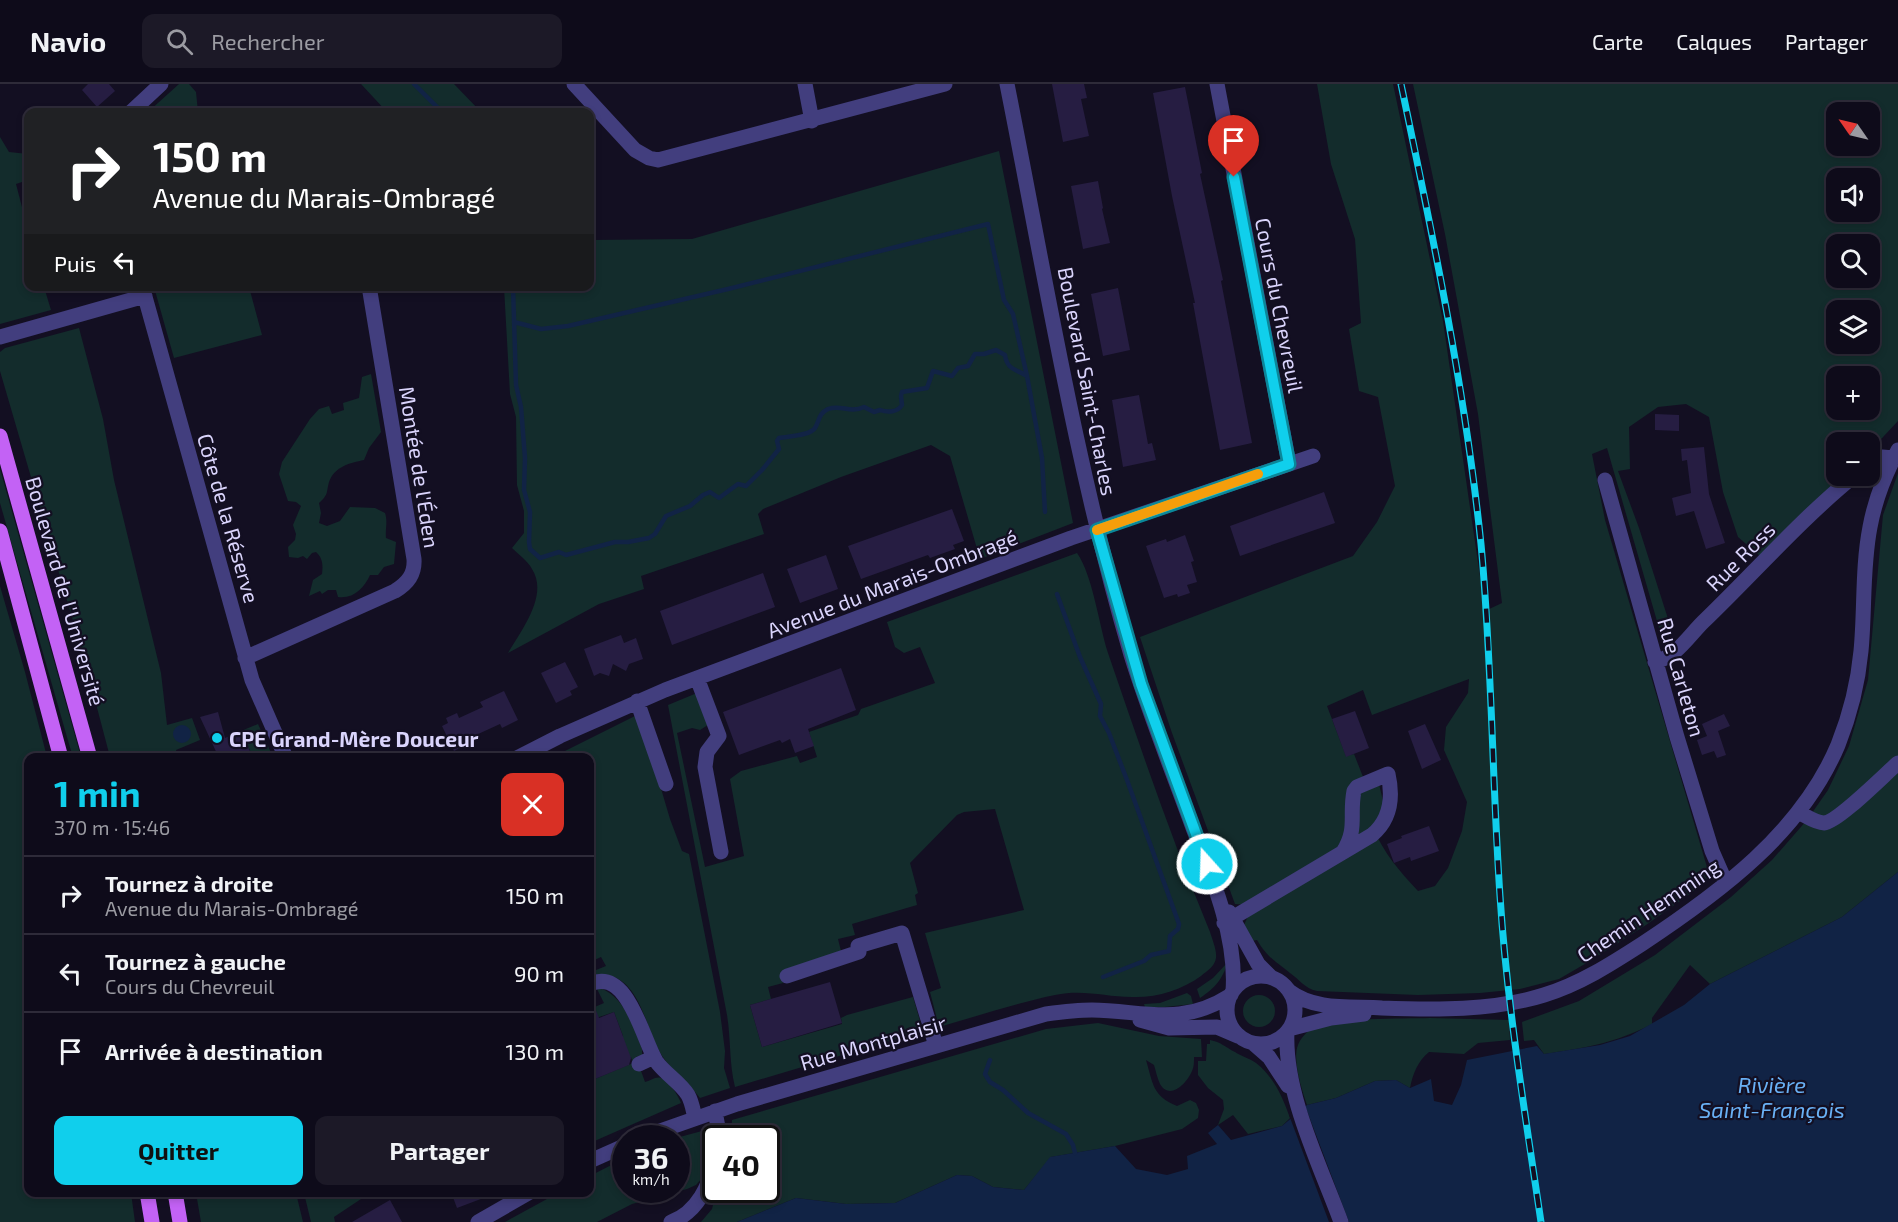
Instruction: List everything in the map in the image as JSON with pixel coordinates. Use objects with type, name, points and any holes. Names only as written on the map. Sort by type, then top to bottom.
[{"type":"main road","name":"Boulevard de l'Université","points":[[0,436],[89,753]]},
{"type":"main road","points":[[0,531],[60,753]]},
{"type":"main road","points":[[148,1197],[152,1222]]},
{"type":"main road","points":[[176,1197],[180,1222]]},
{"type":"street","points":[[135,108],[161,84]]},
{"type":"street","points":[[574,84],[635,150],[658,160],[945,84]]},
{"type":"street","points":[[805,84],[812,121]]},
{"type":"street","name":"Boulevard Saint-Charles","points":[[1007,84],[1097,530],[1141,684],[1228,921],[1233,965],[1232,993]]},
{"type":"street","name":"Cours du Chevreuil","points":[[1216,84],[1289,464]]},
{"type":"street","points":[[0,337],[144,291]]},
{"type":"street","name":"Côte de la Réserve","points":[[144,291],[245,658],[255,690],[284,753]]},
{"type":"street","name":"Montée de l'Éden","points":[[245,658],[395,591],[408,582],[413,574],[414,559],[370,291]]},
{"type":"street","points":[[1880,458],[1896,454]]},
{"type":"street","name":"Chemin Hemming","points":[[1288,1031],[1331,1018],[1405,1009],[1504,1004],[1558,990],[1593,974],[1618,959],[1688,912],[1761,852],[1798,812],[1830,762],[1838,745],[1851,705],[1861,652],[1870,526],[1880,490],[1896,454]]},
{"type":"street","name":"Avenue du Marais-Ombragé","points":[[528,753],[637,701],[697,678],[1097,530],[1313,456]]},
{"type":"street","name":"Rue Carleton","points":[[1605,480],[1655,662],[1712,851],[1726,883]]},
{"type":"street","name":"Rue Ross","points":[[1655,662],[1674,653],[1844,486]]},
{"type":"street","points":[[697,678],[719,736],[707,752],[705,767],[722,852]]},
{"type":"street","points":[[637,701],[666,784]]},
{"type":"street","points":[[1798,812],[1821,824],[1829,822],[1898,763]]},
{"type":"street","points":[[1228,921],[1372,835],[1382,825],[1389,808],[1388,774],[1357,787],[1353,791],[1353,830],[1343,852]]},
{"type":"street","name":"Boulevard Saint-Charles","points":[[1228,921],[1258,964],[1272,978]]},
{"type":"street","points":[[787,976],[859,952],[858,946],[902,933],[936,1046]]},
{"type":"street","points":[[1295,1099],[1269,1057],[1235,1032],[1229,1024],[1227,1006],[1232,993],[1240,983],[1250,978],[1262,976],[1272,978],[1289,991],[1295,1009],[1288,1031],[1286,1052],[1295,1099],[1341,1222]]},
{"type":"street","points":[[594,983],[604,981],[622,993],[631,1004],[654,1057],[687,1093],[695,1118]]},
{"type":"street","name":"Chemin Hemming","points":[[1289,991],[1301,1000],[1317,1004],[1405,1009]]},
{"type":"street","name":"Rue Montplaisir","points":[[676,1125],[715,1111],[1016,1022],[1060,1012],[1092,1010],[1152,1016],[1187,1014],[1214,1005],[1232,993]]},
{"type":"street","name":"Rue Montplaisir","points":[[1123,1013],[1147,1023],[1169,1028],[1217,1027],[1248,1041]]},
{"type":"street","points":[[1248,1041],[1263,1044],[1273,1042],[1288,1031]]},
{"type":"street","points":[[639,1064],[654,1057]]},
{"type":"street","points":[[715,1111],[718,1125]]},
{"type":"street","points":[[594,1159],[612,1151]]},
{"type":"street","points":[[671,1222],[685,1215],[702,1195]]},
{"type":"street","points":[[478,1222],[521,1197]]},
{"type":"green space","points":[[179,84],[189,84],[196,92],[198,108],[152,108]]},
{"type":"green space","points":[[361,84],[454,84],[477,108],[425,107],[383,108]]},
{"type":"green space","points":[[1317,84],[1393,84],[1443,321],[1485,611],[1502,603],[1478,414],[1445,234],[1413,84],[1898,84],[1898,421],[1880,440],[1880,432],[1826,432],[1826,486],[1834,486],[1760,556],[1738,537],[1723,492],[1709,417],[1686,404],[1658,407],[1629,427],[1630,469],[1618,471],[1670,625],[1659,628],[1607,448],[1592,454],[1605,520],[1709,874],[1706,880],[1690,894],[1590,961],[1559,979],[1520,989],[1418,995],[1317,991],[1305,986],[1276,962],[1264,951],[1257,940],[1251,941],[1244,925],[1248,916],[1248,905],[1235,904],[1172,733],[1140,637],[1353,556],[1377,522],[1395,486],[1378,397],[1359,391],[1349,329],[1361,323],[1355,239],[1331,164]],"holes":[[[1469,679],[1468,693],[1446,727],[1444,750],[1467,802],[1462,831],[1448,868],[1435,886],[1418,891],[1398,869],[1382,846],[1373,828],[1384,805],[1379,784],[1367,787],[1354,754],[1346,756],[1327,706],[1363,690],[1372,715]]]},
{"type":"green space","points":[[0,137],[9,152],[24,154],[24,181],[16,184],[24,215],[24,291],[45,291],[51,310],[0,324]]},
{"type":"green space","points":[[999,151],[1073,523],[980,559],[950,456],[931,445],[841,477],[763,509],[758,514],[764,534],[641,576],[644,589],[599,604],[508,653],[526,624],[537,590],[536,579],[530,566],[512,548],[524,533],[524,511],[517,485],[516,417],[510,394],[504,291],[594,291],[594,240],[692,239]]},
{"type":"green space","points":[[155,291],[250,291],[262,335],[174,358]]},
{"type":"green space","points":[[79,328],[103,419],[114,480],[161,673],[167,725],[192,718],[200,740],[176,750],[177,753],[109,753],[85,662],[0,371],[0,352],[5,348]]},
{"type":"green space","points":[[371,374],[381,432],[369,448],[364,460],[343,466],[335,472],[329,482],[326,495],[319,503],[321,513],[319,523],[327,526],[340,521],[350,507],[375,508],[385,513],[386,538],[396,542],[394,564],[384,567],[378,575],[370,575],[361,588],[349,596],[338,597],[336,590],[328,590],[322,594],[320,591],[309,596],[313,580],[322,574],[322,562],[316,552],[307,559],[303,556],[289,557],[288,547],[295,540],[296,534],[293,525],[301,506],[296,502],[288,501],[279,474],[282,462],[319,409],[329,406],[332,414],[344,410],[343,403],[359,398],[362,377]]},
{"type":"green space","points":[[0,469],[80,753],[72,753],[0,503]]},
{"type":"green space","points":[[1898,473],[1898,872],[1842,917],[1710,984],[1690,965],[1652,1018],[1652,1024],[1613,1040],[1544,1054],[1534,1040],[1524,1041],[1522,1022],[1579,1001],[1655,955],[1731,897],[1772,860],[1807,820],[1828,790],[1849,746],[1868,680],[1883,515]]},
{"type":"green space","points":[[1077,553],[1087,574],[1108,653],[1144,758],[1210,932],[1216,952],[1214,963],[1194,981],[1159,994],[1122,997],[1066,993],[939,1027],[930,992],[941,988],[925,933],[1024,910],[995,809],[964,812],[957,815],[910,863],[918,893],[915,895],[917,905],[852,924],[855,935],[838,939],[841,951],[781,972],[783,983],[768,987],[771,999],[750,1005],[762,1047],[842,1024],[841,1018],[847,1015],[913,997],[923,1031],[735,1087],[727,1015],[668,705],[697,693],[708,725],[700,730],[692,728],[677,733],[705,867],[744,856],[730,779],[741,771],[797,756],[800,763],[817,757],[809,732],[858,715],[861,709],[935,683],[920,647],[904,653],[895,647],[887,622]]},
{"type":"green space","points":[[0,586],[46,753],[24,753],[24,1197],[132,1197],[135,1222],[0,1222]]},
{"type":"green space","points":[[639,714],[670,819],[682,851],[689,854],[720,1012],[725,1051],[724,1068],[730,1088],[700,1098],[665,1060],[640,1004],[632,992],[622,982],[610,976],[594,975],[594,971],[606,966],[601,957],[594,960],[594,753],[561,753]]},
{"type":"green space","points":[[258,724],[271,753],[251,753],[241,731]]},
{"type":"green space","points":[[1228,962],[1217,983],[1200,998],[1197,989],[1213,978]]},
{"type":"green space","points":[[597,989],[609,992],[616,998],[632,1023],[642,1049],[642,1055],[636,1057],[645,1082],[661,1078],[673,1089],[681,1103],[631,1125],[612,1125],[612,1133],[594,1141],[594,1079],[633,1063],[631,1057],[627,1058],[621,1037],[623,1036],[614,1012],[594,1019],[594,1007],[604,1003]]},
{"type":"green space","points":[[1187,993],[1191,996],[1193,1004],[1145,1007],[1144,1004],[1160,1003]]},
{"type":"green space","points":[[1259,995],[1270,1000],[1275,1011],[1270,1022],[1259,1027],[1248,1022],[1243,1011],[1248,1000]]},
{"type":"green space","points":[[1430,1018],[1509,1020],[1510,1040],[1478,1043],[1464,1054],[1429,1052],[1416,1068],[1410,1088],[1396,1080],[1375,1081],[1336,1098],[1307,1105],[1298,1075],[1296,1051],[1300,1040],[1311,1029],[1325,1024],[1354,1020]]},
{"type":"green space","points":[[1098,1023],[1159,1036],[1201,1039],[1202,1057],[1194,1057],[1190,1076],[1173,1091],[1164,1089],[1159,1082],[1154,1065],[1146,1060],[1152,1082],[1158,1093],[1177,1106],[1190,1100],[1196,1103],[1199,1110],[1198,1118],[1182,1129],[1115,1146],[1051,1157],[1024,1190],[993,1187],[972,1176],[957,1175],[895,1203],[846,1204],[796,1198],[737,1222],[701,1222],[712,1209],[713,1203],[780,1203],[780,1125],[732,1125],[732,1120],[1046,1029]]},
{"type":"green space","points":[[1210,1040],[1253,1061],[1268,1075],[1281,1096],[1290,1118],[1282,1126],[1248,1134],[1233,1115],[1218,1125],[1224,1109],[1223,1100],[1208,1088],[1198,1075],[1198,1061],[1206,1061],[1207,1044],[1210,1044]]},
{"type":"green space","points":[[702,1131],[702,1178],[690,1188],[690,1134]]},
{"type":"green space","points":[[612,1165],[612,1203],[636,1203],[597,1222],[505,1222],[551,1197],[594,1197],[594,1174]]},
{"type":"green space","points":[[197,1197],[297,1197],[303,1222],[201,1222]]},
{"type":"green space","points":[[305,1197],[364,1197],[334,1217],[335,1222],[311,1222]]},
{"type":"water","points":[[182,725],[188,728],[191,734],[188,740],[182,743],[176,740],[173,734],[176,728]]},
{"type":"water","name":"Rivière Saint-François","points":[[1898,872],[1898,1222],[737,1222],[796,1198],[846,1204],[895,1203],[957,1175],[972,1176],[993,1187],[1024,1190],[1050,1157],[1115,1146],[1136,1169],[1167,1175],[1188,1169],[1187,1156],[1217,1144],[1208,1133],[1218,1125],[1231,1140],[1282,1126],[1307,1105],[1336,1098],[1375,1081],[1396,1080],[1410,1088],[1431,1079],[1434,1101],[1452,1105],[1461,1085],[1467,1060],[1537,1046],[1544,1054],[1600,1045],[1630,1036],[1684,1005],[1710,984],[1842,917]]},
{"type":"pier","points":[[1304,1103],[1349,1222],[1329,1222],[1289,1115]]},
{"type":"building","points":[[88,84],[109,84],[115,91],[97,107],[82,90]]},
{"type":"building","points":[[1052,84],[1084,84],[1087,98],[1081,99],[1089,136],[1063,142]]},
{"type":"building","points":[[1185,87],[1252,443],[1220,450],[1193,303],[1195,303],[1153,93]]},
{"type":"building","points":[[1098,181],[1110,243],[1083,249],[1071,186]]},
{"type":"building","points":[[1118,288],[1130,350],[1103,356],[1091,294]]},
{"type":"building","points":[[1139,395],[1148,444],[1152,443],[1156,460],[1123,467],[1112,400]]},
{"type":"building","points":[[1655,414],[1679,415],[1679,431],[1655,430]]},
{"type":"building","points":[[1704,447],[1709,494],[1725,543],[1706,549],[1694,511],[1676,516],[1672,498],[1691,493],[1687,460],[1682,461],[1681,449]]},
{"type":"building","points":[[1324,492],[1335,523],[1240,556],[1230,526]]},
{"type":"building","points":[[952,509],[964,541],[953,545],[955,549],[930,558],[928,555],[861,579],[848,546]]},
{"type":"building","points":[[1185,535],[1194,561],[1191,562],[1197,582],[1187,585],[1190,593],[1164,598],[1146,546],[1166,539],[1167,542]]},
{"type":"building","points":[[826,555],[838,589],[800,603],[787,569]]},
{"type":"building","points":[[763,573],[775,607],[672,645],[660,611]]},
{"type":"building","points":[[621,635],[624,643],[636,638],[643,659],[629,664],[626,671],[613,664],[609,676],[600,673],[594,676],[584,649]]},
{"type":"building","points":[[565,662],[578,687],[570,691],[572,695],[556,703],[541,673]]},
{"type":"building","points":[[841,668],[856,710],[808,729],[814,746],[795,753],[790,739],[782,743],[780,740],[739,755],[723,712]]},
{"type":"building","points":[[504,691],[518,720],[502,728],[500,724],[476,735],[478,739],[454,751],[442,726],[448,723],[446,718],[457,713],[459,718],[483,707],[480,702]]},
{"type":"building","points":[[1355,711],[1369,748],[1346,757],[1332,719]]},
{"type":"building","points":[[218,712],[225,738],[241,731],[251,753],[217,753],[200,717]]},
{"type":"building","points":[[1724,714],[1730,726],[1718,731],[1726,755],[1717,758],[1714,751],[1702,755],[1697,740],[1707,736],[1702,724]]},
{"type":"building","points":[[1425,724],[1441,760],[1422,769],[1408,731]]},
{"type":"building","points":[[1429,826],[1439,851],[1411,861],[1410,857],[1394,863],[1387,844],[1402,838],[1401,836]]},
{"type":"building","points":[[830,982],[842,1023],[762,1047],[750,1005]]},
{"type":"building","points":[[594,1006],[599,1018],[614,1012],[631,1058],[629,1065],[594,1079]]},
{"type":"building","points":[[453,1197],[486,1197],[457,1208]]},
{"type":"building","points":[[390,1200],[402,1222],[352,1222]]},
{"type":"waterway","points":[[414,84],[438,108]]},
{"type":"waterway","points":[[514,322],[541,329],[568,326],[728,289],[988,224],[1004,300],[1013,314],[1027,376]]},
{"type":"waterway","points":[[513,291],[516,385],[521,407],[525,458],[524,490],[530,512],[529,542],[530,549],[540,558],[559,552],[566,555],[615,542],[649,538],[655,534],[666,516],[690,506],[703,495],[710,492],[719,498],[738,484],[746,486],[779,449],[777,441],[779,438],[812,431],[821,415],[828,409],[854,410],[864,407],[874,412],[895,410],[902,405],[902,392],[927,388],[933,371],[952,376],[958,368],[968,366],[975,354],[996,350],[1005,355],[1010,366],[1027,376],[1042,458],[1045,512]]},
{"type":"waterway","points":[[1057,594],[1080,657],[1101,704],[1100,716],[1127,780],[1179,924],[1178,929],[1170,936],[1169,951],[1151,955],[1144,961],[1103,977]]},
{"type":"waterway","points":[[990,1060],[985,1074],[990,1082],[1003,1090],[1028,1113],[1066,1134],[1075,1153]]},
{"type":"railway","points":[[1401,84],[1447,313],[1474,486],[1481,544],[1487,632],[1503,937],[1517,1059],[1541,1222]]},
{"type":"slow traffic","points":[[1097,530],[1258,474]]},
{"type":"place","name":"CPE Grand-Mère Douceur","points":[[217,738]]},
{"type":"route","points":[[1207,864],[1131,655],[1097,530],[1289,464],[1234,177]]}]
